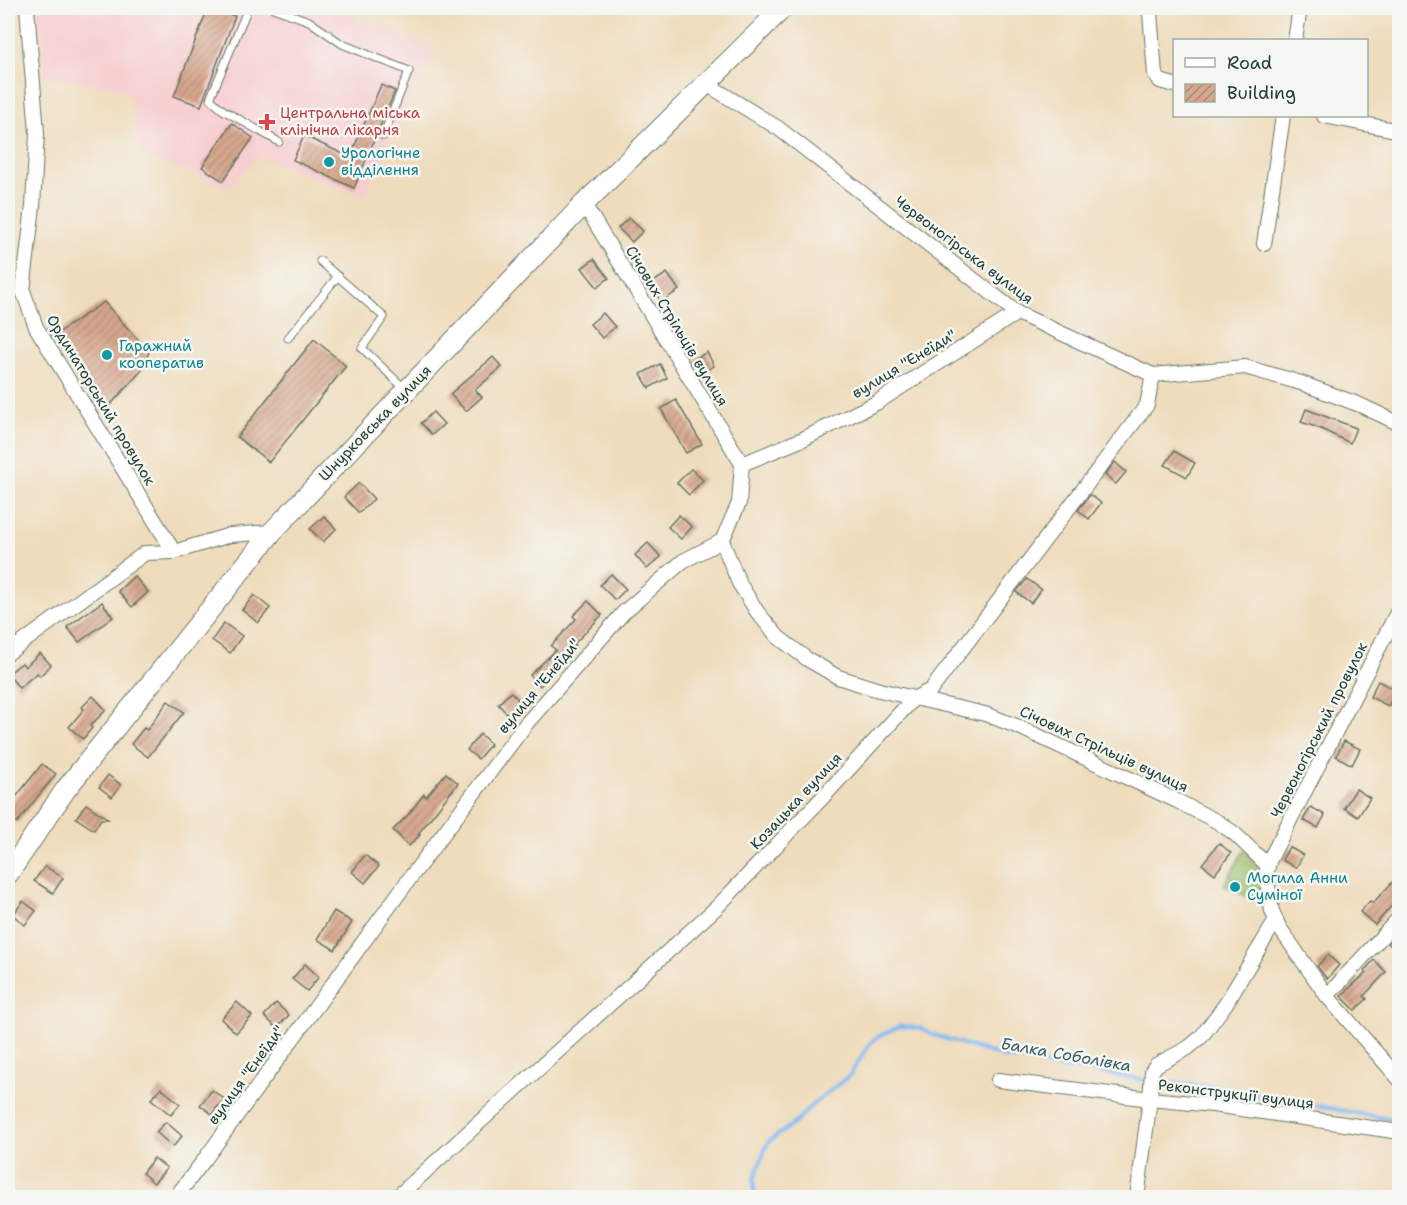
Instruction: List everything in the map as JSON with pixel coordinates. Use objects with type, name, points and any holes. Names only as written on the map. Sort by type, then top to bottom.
[{"type":"street","name":"Ординаторський провулок","points":[[27,8],[37,133],[33,206],[23,291],[36,327],[174,552]]},
{"type":"street","name":"Шнурковська вулиця","points":[[8,874],[66,789],[272,532],[584,204],[769,16],[783,8]]},
{"type":"street","points":[[1146,8],[1150,13],[1155,75],[1160,81],[1173,85]]},
{"type":"street","points":[[1295,39],[1300,8]]},
{"type":"street","name":"Червоногірська вулиця","points":[[705,82],[778,128],[1017,314],[1153,375],[1245,367],[1301,383],[1360,405],[1400,424]]},
{"type":"street","points":[[1264,244],[1283,117]]},
{"type":"street","points":[[1329,117],[1400,131]]},
{"type":"street","name":"Січових Стрільців вулиця","points":[[584,204],[742,464]]},
{"type":"street","name":"вулиця \"Енеїди\"","points":[[742,464],[803,439],[876,403],[1017,314]]},
{"type":"street","name":"Козацька вулиця","points":[[396,1197],[717,908],[913,699],[931,690],[1147,405],[1153,375]]},
{"type":"street","points":[[722,541],[739,503],[742,464]]},
{"type":"street","points":[[8,652],[145,554],[174,552],[230,535],[272,532]]},
{"type":"street","name":"Січових Стрільців вулиця","points":[[722,541],[739,583],[758,613],[778,637],[807,659],[838,677],[913,699],[985,714],[1019,727],[1177,801],[1226,828],[1267,867]]},
{"type":"street","name":"вулиця \"Енеїди\"","points":[[175,1197],[416,869],[526,724],[624,612],[683,561],[722,541]]},
{"type":"street","name":"Червоногірський провулок","points":[[1267,867],[1400,607]]},
{"type":"street","points":[[1267,867],[1269,893],[1276,920],[1328,996],[1400,1080]]},
{"type":"street","points":[[1328,996],[1400,917]]},
{"type":"street","points":[[1137,1197],[1152,1071],[1156,1065],[1188,1048],[1201,1037],[1225,1005],[1276,920]]},
{"type":"street","name":"Реконструкції вулиця","points":[[998,1080],[1150,1100],[1214,1105],[1400,1132]]},
{"type":"lane","points":[[248,8],[210,99],[223,110],[279,142]]},
{"type":"lane","points":[[273,8],[309,21],[342,44],[409,71],[383,136]]},
{"type":"lane","points":[[320,261],[384,317],[362,348],[407,390]]},
{"type":"lane","points":[[288,338],[338,276]]},
{"type":"shaded area","name":"Центральна міська клінічна лікарня","points":[[35,8],[332,8],[435,48],[364,197],[258,156],[228,189],[140,154],[129,91],[44,76]]},
{"type":"green space","points":[[1244,850],[1255,862],[1260,872],[1266,901],[1263,905],[1224,885]]},
{"type":"building","points":[[208,8],[235,16],[201,106],[174,96]]},
{"type":"building","points":[[381,85],[395,91],[354,188],[293,160],[304,136],[350,157]]},
{"type":"building","points":[[232,123],[253,138],[223,181],[202,167]]},
{"type":"building","points":[[629,218],[643,231],[632,242],[618,228]]},
{"type":"building","points":[[594,259],[609,278],[597,287],[582,268]]},
{"type":"building","points":[[667,273],[679,290],[661,302],[650,284]]},
{"type":"building","name":"Гаражний кооператив","points":[[104,302],[149,352],[141,371],[104,412],[55,335]]},
{"type":"building","points":[[603,313],[615,327],[602,338],[590,324]]},
{"type":"building","points":[[314,339],[346,366],[269,462],[237,437]]},
{"type":"building","points":[[707,352],[714,366],[701,374],[693,360]]},
{"type":"building","points":[[493,357],[502,367],[475,390],[482,397],[466,411],[450,394]]},
{"type":"building","points":[[660,364],[667,378],[649,388],[641,374]]},
{"type":"building","points":[[676,400],[702,444],[686,453],[661,409]]},
{"type":"building","points":[[1306,409],[1356,428],[1350,443],[1301,422]]},
{"type":"building","points":[[433,412],[444,424],[432,435],[421,423]]},
{"type":"building","points":[[1174,451],[1195,463],[1187,477],[1165,465]]},
{"type":"building","points":[[1115,462],[1126,472],[1116,484],[1105,475]]},
{"type":"building","points":[[691,469],[703,480],[689,495],[677,483]]},
{"type":"building","points":[[359,483],[374,499],[359,513],[344,497]]},
{"type":"building","points":[[1090,495],[1101,503],[1089,519],[1078,510]]},
{"type":"building","points":[[679,515],[692,527],[681,539],[668,527]]},
{"type":"building","points":[[324,516],[336,529],[323,542],[310,529]]},
{"type":"building","points":[[648,543],[661,557],[647,569],[635,555]]},
{"type":"building","points":[[611,574],[626,589],[615,600],[600,585]]},
{"type":"building","points":[[134,576],[148,592],[132,607],[118,591]]},
{"type":"building","points":[[1027,579],[1041,589],[1031,603],[1016,592]]},
{"type":"building","points":[[254,595],[270,608],[258,623],[242,610]]},
{"type":"building","points":[[588,601],[602,615],[574,644],[554,668],[556,670],[540,686],[530,675],[556,650],[551,646],[576,619],[573,616]]},
{"type":"building","points":[[102,602],[113,617],[79,642],[67,627]]},
{"type":"building","points":[[224,623],[242,636],[230,653],[212,640]]},
{"type":"building","points":[[40,653],[51,665],[40,676],[37,673],[19,688],[8,674],[22,663],[25,667]]},
{"type":"building","points":[[1378,681],[1396,690],[1388,706],[1370,697]]},
{"type":"building","points":[[511,692],[523,705],[510,717],[498,704]]},
{"type":"building","points":[[93,696],[106,710],[90,726],[92,728],[83,739],[69,727],[84,709],[82,707]]},
{"type":"building","points":[[168,701],[184,712],[148,757],[131,744],[144,728],[147,730]]},
{"type":"building","points":[[480,734],[491,744],[478,759],[467,750]]},
{"type":"building","points":[[1344,741],[1360,749],[1352,765],[1336,756]]},
{"type":"building","points":[[42,764],[56,774],[17,823],[8,816],[8,807]]},
{"type":"building","points":[[446,773],[458,783],[418,834],[420,835],[409,846],[393,830],[424,794],[426,797]]},
{"type":"building","points":[[108,775],[121,785],[112,797],[99,787]]},
{"type":"building","points":[[1356,789],[1370,798],[1358,817],[1344,808]]},
{"type":"building","points":[[86,804],[108,819],[101,819],[94,830],[76,818]]},
{"type":"building","points":[[1311,807],[1325,815],[1318,828],[1303,820]]},
{"type":"building","points":[[1219,843],[1231,853],[1215,874],[1202,864]]},
{"type":"building","points":[[1289,847],[1303,855],[1296,868],[1282,860]]},
{"type":"building","points":[[365,855],[379,866],[365,883],[352,872]]},
{"type":"building","points":[[45,866],[63,878],[53,893],[34,881]]},
{"type":"building","points":[[1400,874],[1400,896],[1375,925],[1360,912],[1370,901],[1373,903]]},
{"type":"building","points":[[23,901],[36,911],[25,925],[13,915]]},
{"type":"building","points":[[334,911],[352,922],[335,950],[317,939]]},
{"type":"building","points":[[1400,931],[1400,955],[1388,943]]},
{"type":"building","points":[[1328,955],[1339,965],[1327,979],[1317,966]]},
{"type":"building","points":[[1374,960],[1386,972],[1364,996],[1367,999],[1355,1010],[1341,996],[1366,973],[1364,971]]},
{"type":"building","points":[[305,964],[319,977],[307,991],[292,979]]},
{"type":"building","points":[[237,1002],[252,1016],[236,1033],[221,1019]]},
{"type":"building","points":[[276,1003],[289,1015],[277,1028],[264,1016]]},
{"type":"building","points":[[161,1088],[180,1104],[171,1115],[151,1099]]},
{"type":"building","points":[[212,1090],[224,1099],[212,1114],[200,1105]]},
{"type":"building","points":[[166,1122],[182,1136],[173,1147],[156,1132]]},
{"type":"building","points":[[154,1158],[167,1168],[154,1183],[142,1173]]},
{"type":"waterway","name":"Балка Соболівка","points":[[754,1198],[754,1179],[768,1142],[796,1122],[812,1105],[850,1075],[870,1043],[900,1026],[920,1028],[934,1035],[1007,1058],[1033,1061],[1056,1068],[1080,1069],[1145,1080]]},
{"type":"waterway","name":"Балка Соболівка","points":[[1155,1081],[1213,1087],[1400,1121]]},
{"type":"place","name":"Центральна міська клінічна лікарня","points":[[267,122]]},
{"type":"place","name":"Урологічне відділення","points":[[329,162]]},
{"type":"place","name":"Гаражний кооператив","points":[[107,355]]},
{"type":"place","name":"Могила Анни Суміної","points":[[1235,887]]}]
